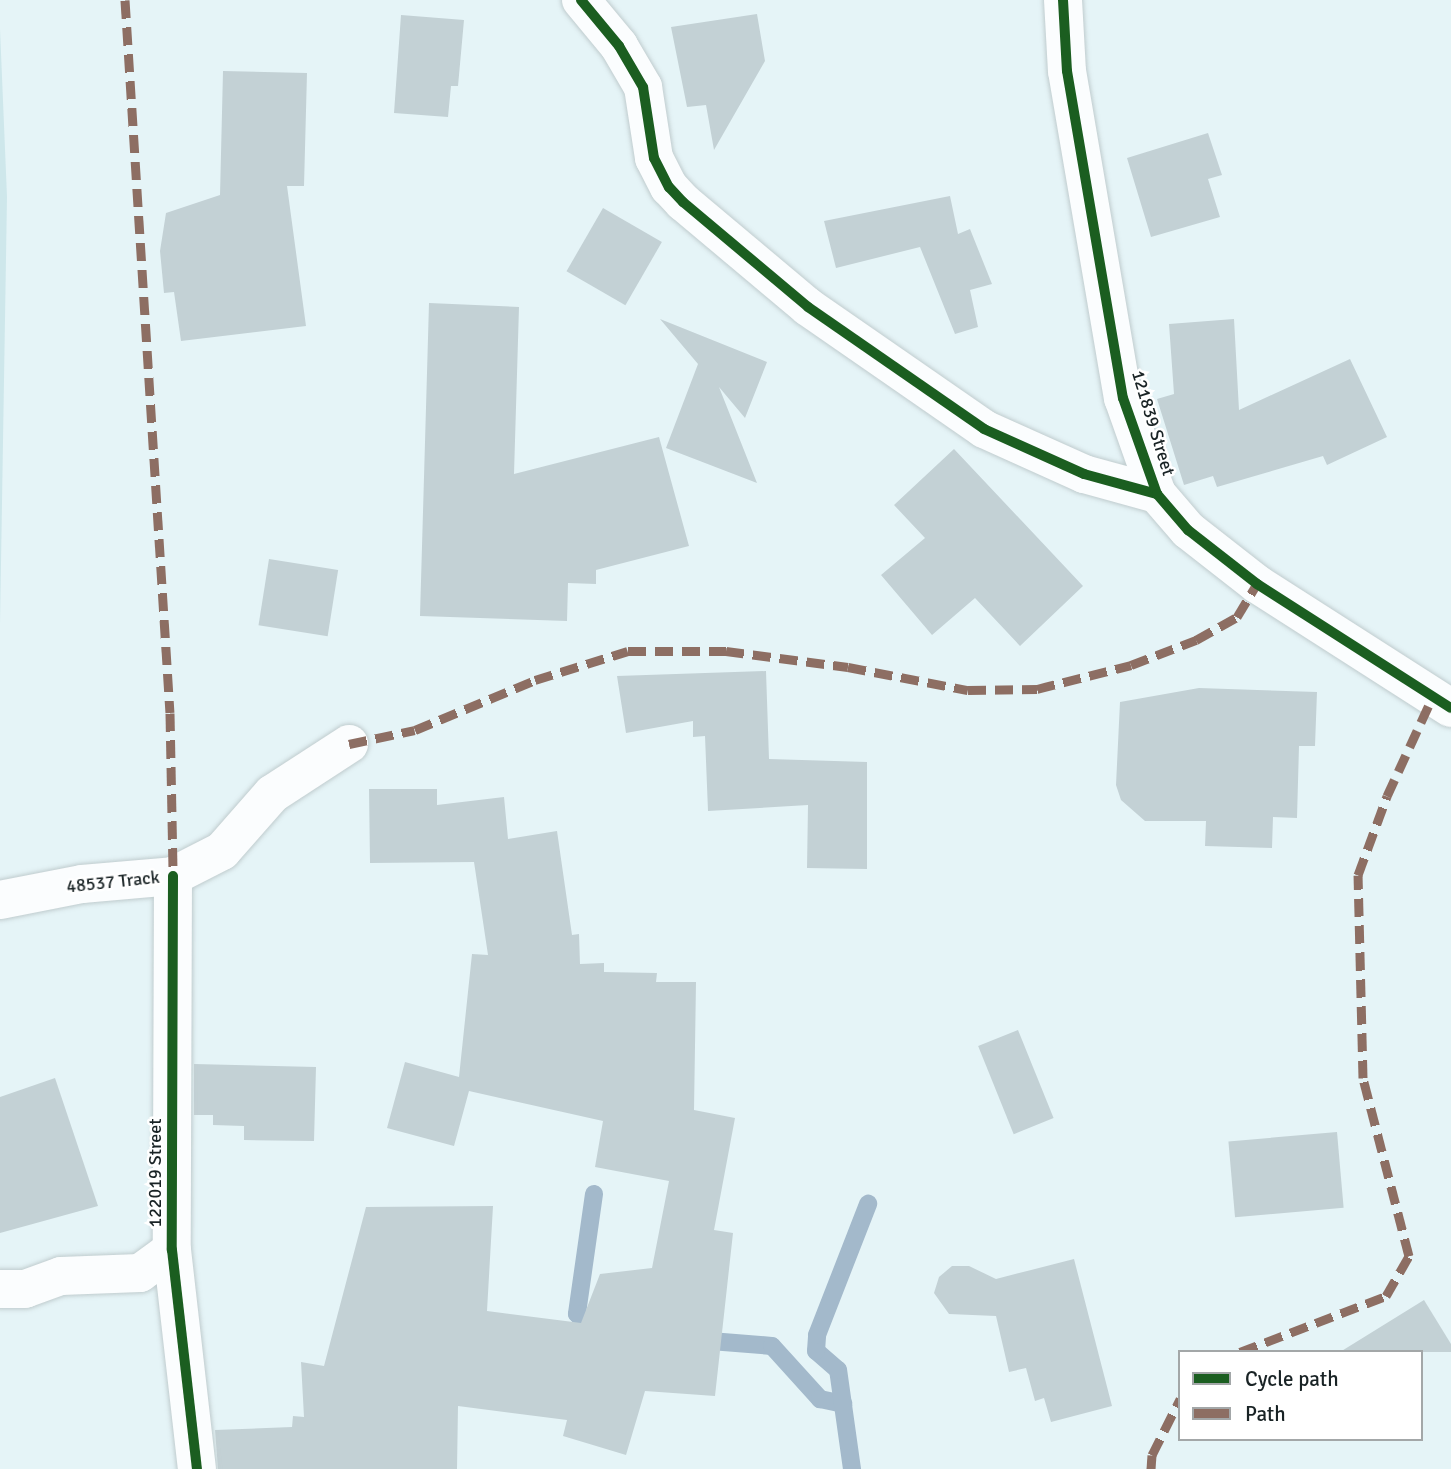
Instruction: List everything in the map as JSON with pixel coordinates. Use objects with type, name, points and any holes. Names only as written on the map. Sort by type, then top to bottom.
[{"type":"street","points":[[581,0],[619,46],[643,88],[654,158],[669,187],[683,202],[808,307],[984,429],[1084,474],[1157,494]]},
{"type":"street","name":"121839 Street","points":[[1063,0],[1067,71],[1123,398],[1157,494],[1188,530],[1257,584],[1451,708]]},
{"type":"street","name":"48537 Track","points":[[0,901],[82,884],[173,876],[222,851],[272,794],[349,744]]},
{"type":"street","name":"122019 Street","points":[[173,876],[172,1250],[197,1469]]},
{"type":"street","points":[[0,1289],[25,1289],[61,1276],[140,1273],[172,1250]]},
{"type":"shaded area","points":[[0,29],[7,197],[0,625]]},
{"type":"building","points":[[757,14],[765,61],[714,150],[706,105],[687,107],[671,27]]},
{"type":"building","points":[[401,15],[464,20],[458,86],[451,86],[448,117],[394,113]]},
{"type":"building","points":[[223,71],[307,73],[304,186],[287,186],[306,326],[181,341],[174,292],[164,293],[160,251],[166,213],[220,195]]},
{"type":"building","points":[[1208,133],[1222,175],[1208,179],[1220,217],[1151,237],[1127,158]]},
{"type":"building","points":[[950,196],[958,234],[970,229],[992,284],[970,290],[978,327],[955,334],[920,247],[836,268],[824,221]]},
{"type":"building","points":[[603,208],[662,242],[625,305],[566,271]]},
{"type":"building","points":[[429,303],[519,307],[514,474],[659,437],[689,546],[596,570],[596,584],[568,583],[567,621],[420,616]]},
{"type":"building","points":[[660,319],[767,362],[745,418],[719,387],[757,483],[666,448],[698,364]]},
{"type":"building","points":[[1234,319],[1239,410],[1350,359],[1387,437],[1327,465],[1323,456],[1217,487],[1213,476],[1184,485],[1157,399],[1174,394],[1169,324]]},
{"type":"building","points":[[954,449],[1083,586],[1020,646],[975,598],[932,635],[881,575],[925,538],[894,505]]},
{"type":"building","points":[[269,559],[338,570],[328,636],[259,625]]},
{"type":"building","points":[[766,671],[769,759],[867,762],[867,869],[807,868],[808,805],[708,811],[705,736],[693,737],[693,721],[626,733],[617,676]]},
{"type":"building","points":[[1199,688],[1317,692],[1315,746],[1299,746],[1297,818],[1273,817],[1272,848],[1205,846],[1206,821],[1145,821],[1121,800],[1116,785],[1120,702]]},
{"type":"building","points":[[369,789],[437,789],[437,805],[504,797],[508,839],[557,831],[572,935],[579,934],[580,964],[604,963],[604,972],[657,973],[656,982],[696,982],[694,1110],[735,1118],[714,1230],[733,1233],[715,1396],[645,1391],[626,1455],[563,1436],[567,1420],[458,1406],[457,1469],[218,1469],[215,1430],[292,1427],[293,1416],[304,1417],[301,1362],[324,1366],[366,1207],[493,1206],[487,1311],[581,1323],[600,1274],[652,1268],[669,1181],[595,1167],[603,1121],[469,1091],[454,1146],[387,1128],[405,1062],[459,1077],[472,954],[488,955],[474,862],[370,863]]},
{"type":"building","points":[[1018,1030],[1054,1118],[1014,1134],[978,1046]]},
{"type":"building","points":[[194,1064],[316,1067],[314,1141],[244,1140],[244,1126],[213,1125],[213,1115],[194,1115]]},
{"type":"building","points":[[55,1078],[98,1206],[0,1233],[0,1097]]},
{"type":"building","points":[[1337,1132],[1344,1208],[1235,1217],[1228,1141]]},
{"type":"building","points":[[1074,1259],[1112,1406],[1051,1422],[1044,1398],[1035,1401],[1026,1368],[1009,1372],[996,1316],[949,1314],[934,1293],[939,1277],[952,1266],[969,1266],[996,1279]]},
{"type":"building","points":[[1424,1300],[1451,1344],[1451,1352],[1343,1350]]},
{"type":"waterway","points":[[594,1194],[577,1314],[600,1332]]},
{"type":"waterway","points":[[852,1469],[838,1370],[816,1351],[817,1335],[868,1204]]},
{"type":"waterway","points":[[698,1340],[772,1346],[820,1399],[843,1404]]},
{"type":"marked path","points":[[125,0],[170,713],[173,876]]},
{"type":"marked path","points":[[349,744],[415,730],[535,680],[628,651],[726,651],[848,667],[968,690],[1037,689],[1131,665],[1196,640],[1237,617],[1257,584]]},
{"type":"marked path","points":[[1245,1350],[1386,1296],[1409,1256],[1363,1078],[1358,875],[1387,796],[1433,696]]},
{"type":"marked path","points":[[1151,1469],[1152,1455],[1178,1403]]},
{"type":"cycle path","points":[[581,0],[619,46],[643,87],[654,158],[669,187],[683,202],[808,307],[984,429],[1084,474],[1157,494]]},
{"type":"cycle path","points":[[1063,0],[1067,71],[1123,398],[1157,494],[1188,530],[1257,584],[1451,708]]},
{"type":"cycle path","points":[[173,876],[172,1250],[197,1469]]}]
